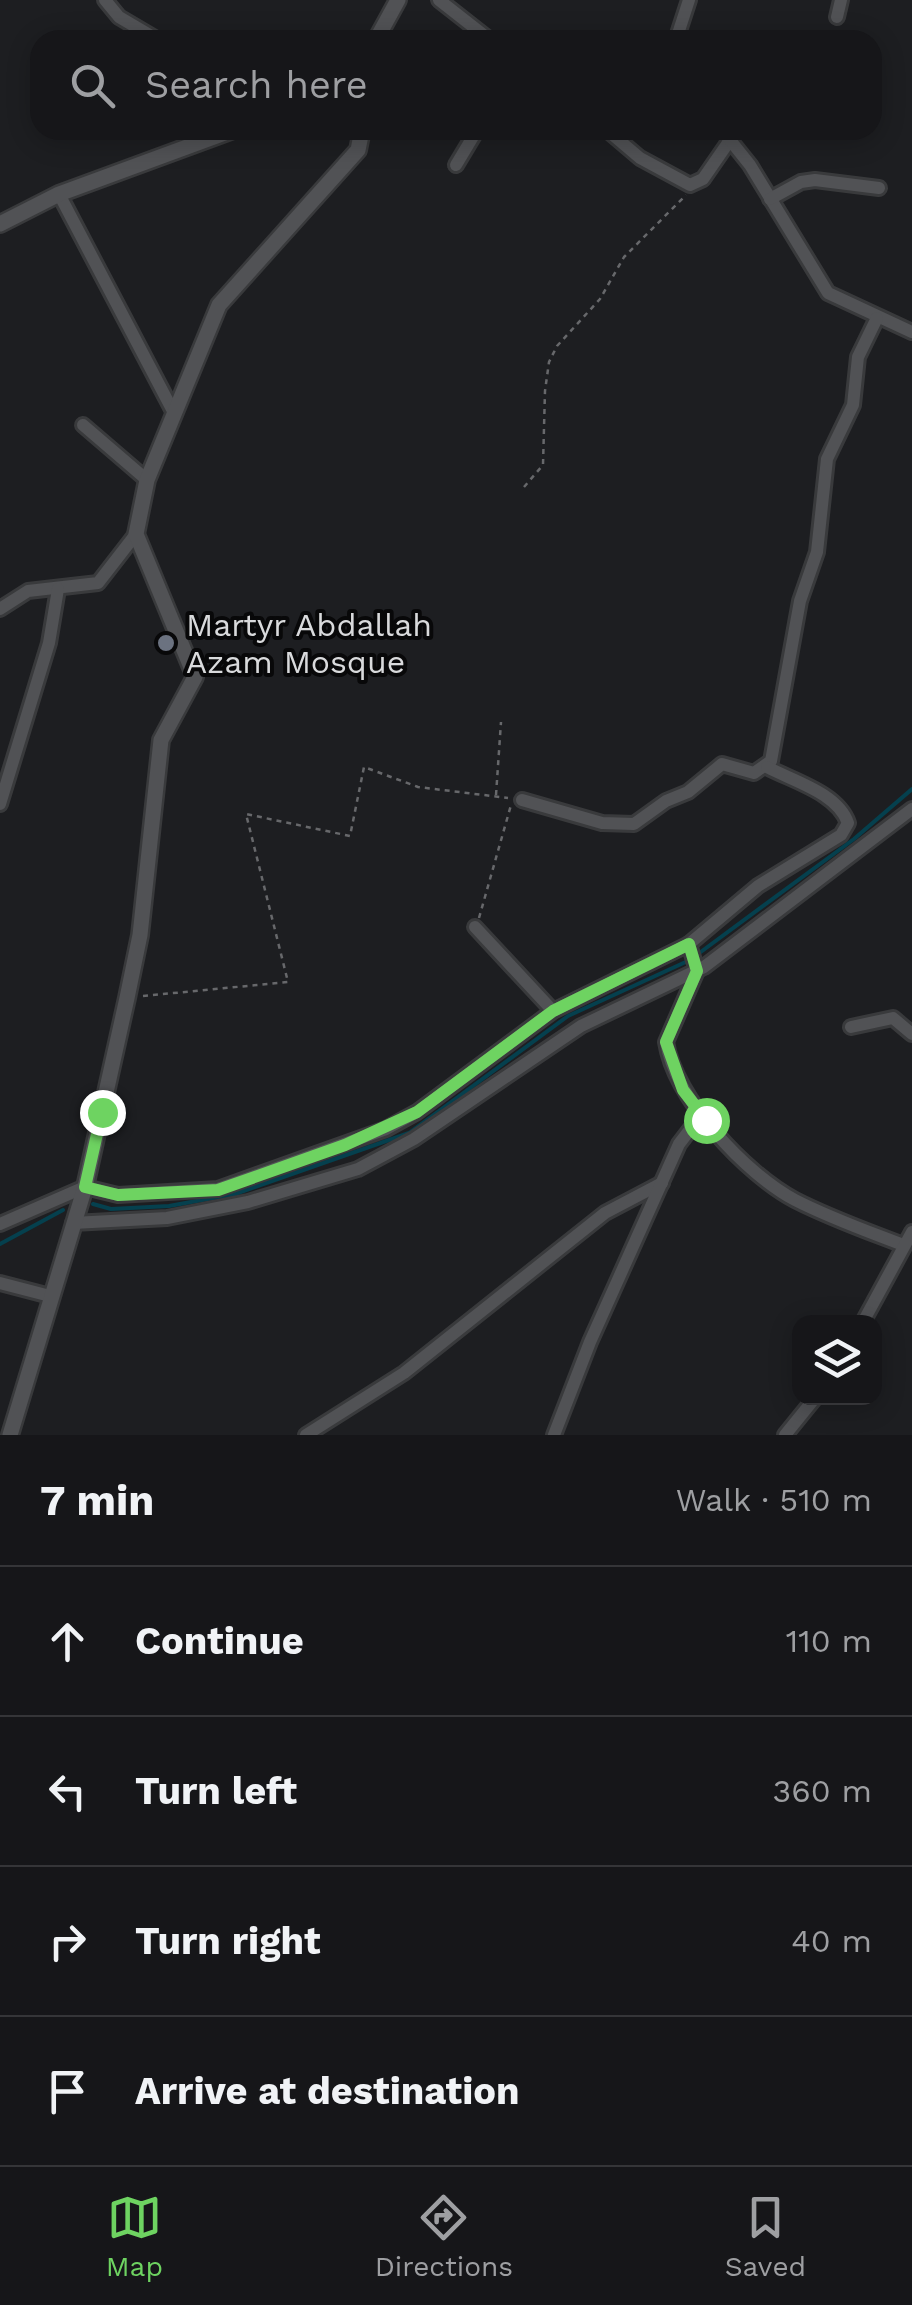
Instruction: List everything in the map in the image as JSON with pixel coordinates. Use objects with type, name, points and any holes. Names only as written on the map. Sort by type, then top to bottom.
[{"type":"street","points":[[104,0],[119,17],[141,30]]},
{"type":"street","points":[[382,30],[398,0]]},
{"type":"street","points":[[439,0],[477,30]]},
{"type":"street","points":[[679,30],[689,0]]},
{"type":"street","points":[[837,17],[841,0]]},
{"type":"street","points":[[0,224],[59,194],[206,140]]},
{"type":"street","points":[[0,608],[28,591],[98,583],[136,534],[146,480],[220,305],[358,150],[360,140]]},
{"type":"street","points":[[456,164],[471,140]]},
{"type":"street","points":[[620,140],[679,181],[698,183],[723,140]]},
{"type":"street","points":[[729,140],[828,293],[877,318],[910,326]]},
{"type":"street","points":[[770,199],[801,182],[815,180],[880,188]]},
{"type":"street","points":[[59,194],[174,413]]},
{"type":"street","points":[[522,800],[602,824],[634,824],[666,801],[688,792],[722,764],[754,773],[766,767],[779,734],[800,601],[818,552],[828,459],[853,404],[858,357],[877,318]]},
{"type":"street","points":[[83,425],[146,480]]},
{"type":"street","points":[[10,1435],[85,1187],[140,935],[161,740],[195,677],[136,534]]},
{"type":"street","points":[[0,804],[49,643],[58,589]]},
{"type":"street","points":[[0,1224],[85,1187],[118,1195],[218,1190],[270,1174],[417,1112],[553,1011],[689,944],[758,886],[817,852],[848,824],[844,812],[829,799],[766,767]]},
{"type":"street","points":[[73,1223],[167,1218],[248,1202],[358,1169],[414,1139],[582,1026],[697,971],[912,809]]},
{"type":"street","points":[[475,927],[553,1011]]},
{"type":"street","points":[[689,944],[697,971],[666,1042],[683,1090],[754,1172],[792,1199],[903,1244]]},
{"type":"street","points":[[851,1026],[893,1018],[912,1034]]},
{"type":"street","points":[[554,1435],[682,1138],[706,1120]]},
{"type":"street","points":[[306,1435],[404,1372],[605,1214],[662,1183]]},
{"type":"street","points":[[868,1315],[912,1232]]},
{"type":"street","points":[[0,1282],[50,1296]]},
{"type":"street","points":[[785,1435],[809,1405]]},
{"type":"path","points":[[524,487],[544,465],[545,391],[549,362],[557,346],[600,299],[624,257],[698,183]]},
{"type":"path","points":[[496,797],[500,722]]},
{"type":"path","points":[[126,998],[288,982],[246,814],[350,836],[364,767],[418,787],[512,799],[475,927]]},
{"type":"waterway","points":[[698,954],[854,839],[912,789]]},
{"type":"waterway","points":[[93,1204],[111,1209],[169,1206],[235,1194],[409,1133],[568,1016],[690,960]]},
{"type":"waterway","points":[[0,1244],[63,1210]]},
{"type":"place","name":"Martyr Abdallah Azam Mosque","points":[[166,643]]},
{"type":"route","points":[[102,1112],[85,1187],[118,1195],[218,1190],[386,1128],[417,1112],[553,1011],[689,944],[697,971],[666,1042],[683,1090],[706,1120]]}]
